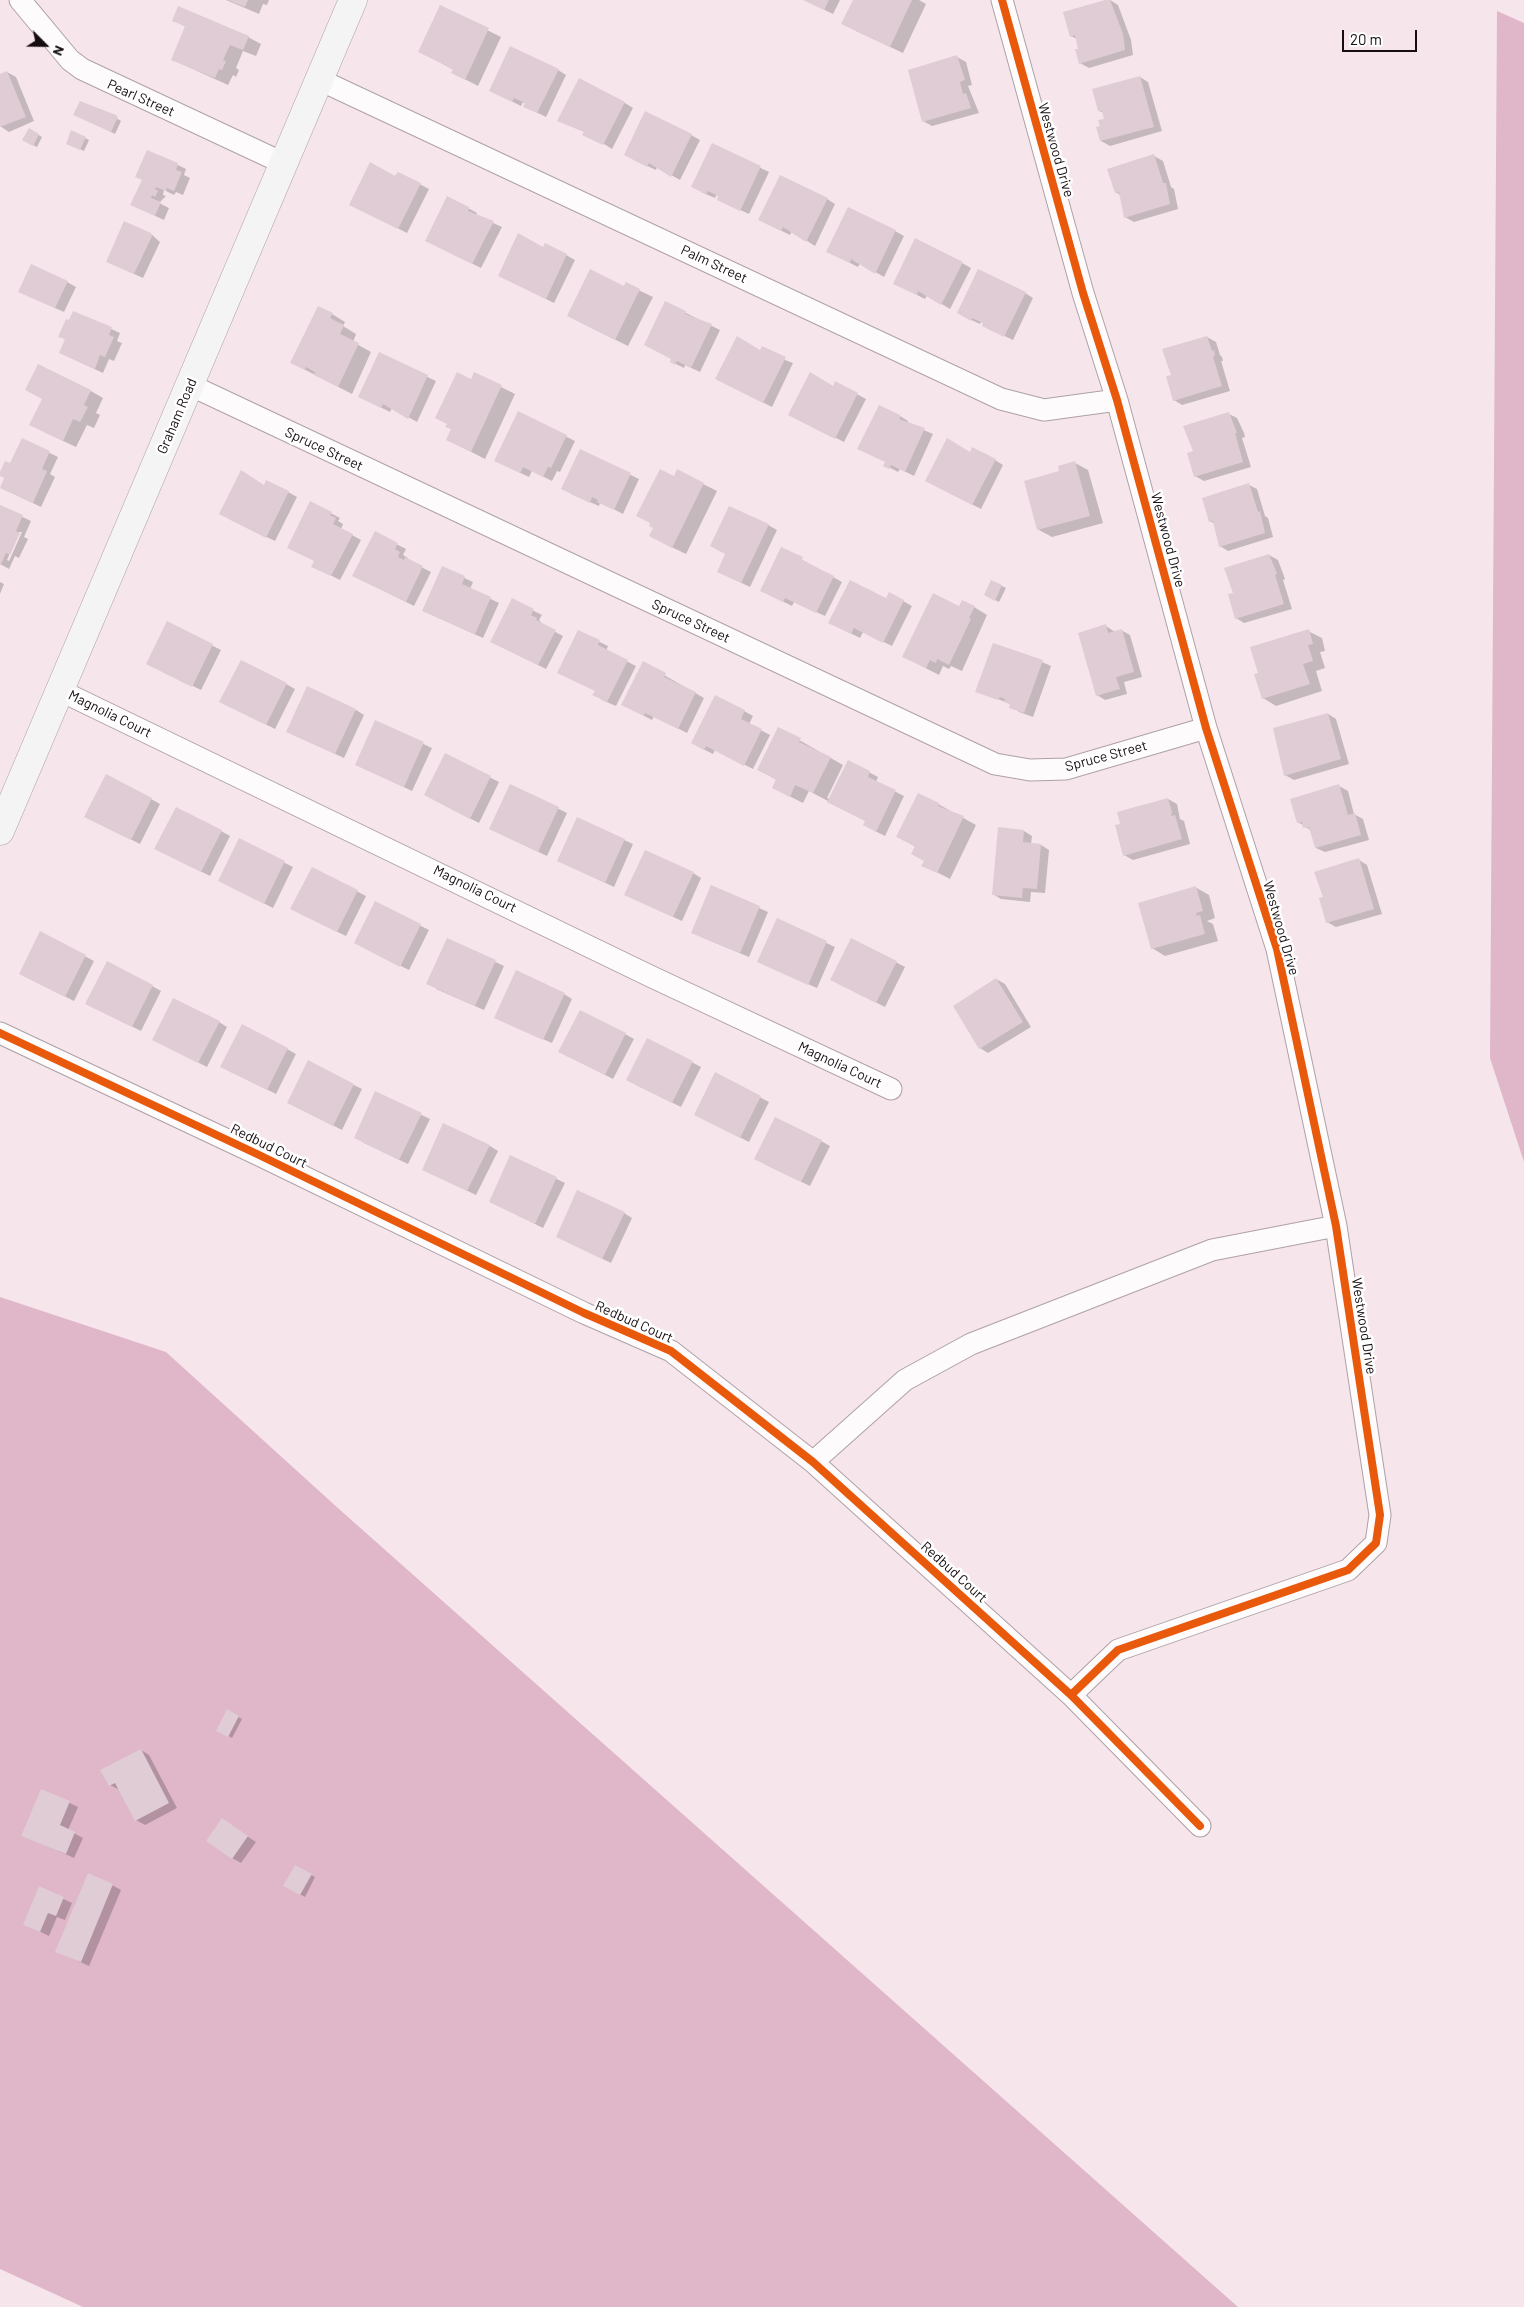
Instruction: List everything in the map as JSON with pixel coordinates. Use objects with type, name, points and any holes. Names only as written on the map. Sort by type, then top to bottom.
[{"type":"main road","name":"Graham Road","points":[[0,831],[285,164],[352,0]]},
{"type":"street","name":"Pearl Street","points":[[20,0],[70,60],[82,69],[285,164]]},
{"type":"street","name":"Westwood Drive","points":[[1002,0],[1083,293],[1117,400],[1206,728],[1277,949],[1336,1226],[1380,1515],[1376,1543],[1348,1570],[1118,1650],[1071,1695]]},
{"type":"street","name":"Palm Street","points":[[320,80],[1002,399],[1044,410],[1117,400]]},
{"type":"street","name":"Spruce Street","points":[[190,385],[996,764],[1030,770],[1066,769],[1206,728]]},
{"type":"street","name":"Magnolia Court","points":[[59,690],[650,976],[890,1089]]},
{"type":"street","name":"Redbud Court","points":[[0,1033],[257,1154],[584,1313],[671,1351],[813,1462],[1071,1695],[1200,1826]]},
{"type":"street","points":[[813,1462],[905,1380],[971,1344],[1212,1250],[1336,1226]]},
{"type":"shaded area","points":[[1497,11],[1524,23],[1524,1162],[1490,1058]]},
{"type":"shaded area","points":[[0,1297],[166,1352],[339,1509],[1238,2307],[83,2307],[0,2269]]},
{"type":"building","points":[[228,0],[248,0],[245,7]]},
{"type":"building","points":[[803,0],[829,0],[824,10]]},
{"type":"building","points":[[853,0],[912,0],[890,47],[841,24]]},
{"type":"building","points":[[1110,0],[1123,34],[1125,50],[1079,64],[1075,49],[1078,49],[1075,35],[1070,37],[1063,12]]},
{"type":"building","points":[[440,5],[489,28],[465,80],[451,73],[453,69],[418,52]]},
{"type":"building","points":[[178,6],[249,36],[243,50],[230,45],[223,60],[226,61],[222,70],[219,69],[215,78],[171,60],[185,26],[172,21]]},
{"type":"building","points":[[510,46],[559,69],[537,113],[523,107],[525,103],[514,98],[512,102],[489,91]]},
{"type":"building","points":[[957,55],[965,80],[960,82],[963,94],[966,93],[971,108],[922,122],[908,70]]},
{"type":"building","points":[[7,71],[26,117],[0,127],[0,74]]},
{"type":"building","points":[[1140,76],[1154,127],[1100,141],[1096,127],[1100,126],[1098,120],[1104,119],[1102,111],[1098,111],[1092,89]]},
{"type":"building","points":[[579,78],[625,102],[603,145],[582,135],[584,132],[557,121]]},
{"type":"building","points":[[80,101],[118,117],[111,132],[73,115]]},
{"type":"building","points":[[645,111],[692,134],[671,177],[649,163],[647,167],[624,155]]},
{"type":"building","points":[[29,128],[39,134],[33,146],[22,140]]},
{"type":"building","points":[[71,130],[86,137],[80,150],[66,144]]},
{"type":"building","points":[[712,143],[761,166],[740,211],[717,200],[718,196],[708,191],[706,194],[691,187]]},
{"type":"building","points":[[147,150],[178,163],[176,170],[182,172],[174,191],[167,188],[166,191],[156,187],[155,189],[158,191],[155,197],[152,195],[151,198],[161,202],[155,216],[130,205],[142,180],[135,177]]},
{"type":"building","points":[[1154,154],[1163,183],[1166,183],[1170,204],[1124,218],[1119,192],[1115,193],[1107,169]]},
{"type":"building","points":[[370,162],[395,176],[398,172],[421,183],[398,229],[349,205]]},
{"type":"building","points":[[780,175],[828,198],[806,242],[783,227],[781,231],[758,220]]},
{"type":"building","points":[[447,196],[469,207],[468,211],[494,221],[472,264],[425,241]]},
{"type":"building","points":[[848,207],[896,230],[875,274],[851,259],[850,263],[826,252]]},
{"type":"building","points":[[124,221],[151,233],[152,236],[134,274],[106,262]]},
{"type":"building","points":[[518,233],[543,247],[545,243],[567,254],[546,299],[498,276]]},
{"type":"building","points":[[915,238],[963,262],[941,305],[918,291],[917,295],[893,284]]},
{"type":"building","points":[[31,264],[68,281],[55,308],[18,292]]},
{"type":"building","points":[[590,269],[624,286],[626,282],[640,289],[615,340],[567,316]]},
{"type":"building","points":[[978,269],[1026,292],[1004,337],[982,326],[983,323],[972,318],[971,321],[957,313]]},
{"type":"building","points":[[665,301],[686,311],[685,314],[712,324],[691,368],[677,361],[675,365],[670,362],[671,359],[644,345]]},
{"type":"building","points":[[318,306],[333,313],[330,318],[344,325],[340,334],[359,343],[338,387],[314,375],[315,372],[306,367],[305,370],[290,363]]},
{"type":"building","points":[[73,311],[112,327],[109,335],[114,337],[105,357],[100,355],[95,369],[59,353],[65,339],[58,337],[66,319],[69,320]]},
{"type":"building","points":[[737,336],[760,350],[762,346],[786,357],[763,403],[715,379]]},
{"type":"building","points":[[1207,336],[1212,351],[1214,350],[1215,356],[1213,357],[1222,386],[1173,401],[1166,376],[1171,375],[1162,349]]},
{"type":"building","points":[[379,352],[428,375],[408,419],[383,404],[381,408],[358,397]]},
{"type":"building","points":[[38,364],[91,390],[84,405],[88,407],[80,422],[73,419],[63,441],[29,425],[42,399],[25,390]]},
{"type":"building","points":[[457,372],[471,379],[474,372],[502,385],[471,452],[446,440],[451,429],[445,427],[447,424],[435,418]]},
{"type":"building","points":[[810,372],[833,386],[835,381],[858,393],[835,439],[788,415]]},
{"type":"building","points":[[879,405],[900,415],[899,419],[925,428],[905,472],[891,465],[889,469],[883,466],[885,462],[857,449]]},
{"type":"building","points":[[518,411],[567,435],[551,468],[548,467],[543,477],[523,467],[520,473],[494,461]]},
{"type":"building","points":[[1229,412],[1237,433],[1235,433],[1243,462],[1194,477],[1187,453],[1193,451],[1183,426]]},
{"type":"building","points":[[22,438],[50,451],[42,469],[47,471],[33,503],[0,488],[4,478],[0,476],[0,472],[5,461],[10,463]]},
{"type":"building","points":[[947,438],[970,452],[972,447],[996,459],[972,505],[925,481]]},
{"type":"building","points":[[580,449],[631,473],[614,510],[597,502],[598,500],[592,497],[590,503],[561,489]]},
{"type":"building","points":[[1075,461],[1090,516],[1037,530],[1024,481],[1059,471],[1058,466]]},
{"type":"building","points":[[660,469],[674,476],[677,469],[704,483],[672,548],[649,536],[653,528],[649,526],[650,523],[636,516]]},
{"type":"building","points":[[241,470],[264,485],[266,480],[289,491],[266,538],[219,514]]},
{"type":"building","points":[[1249,483],[1258,512],[1260,511],[1265,533],[1219,547],[1213,521],[1209,522],[1202,498]]},
{"type":"building","points":[[310,501],[332,512],[330,515],[336,518],[333,524],[353,534],[331,576],[311,567],[314,561],[287,548]]},
{"type":"building","points":[[0,505],[23,515],[16,531],[20,533],[10,555],[6,553],[0,566]]},
{"type":"building","points":[[729,506],[769,524],[741,583],[717,572],[725,554],[710,546]]},
{"type":"building","points":[[375,531],[398,543],[395,549],[400,552],[398,557],[404,560],[405,557],[423,566],[406,602],[352,576]]},
{"type":"building","points":[[781,547],[803,557],[802,560],[834,576],[816,613],[785,598],[783,602],[760,591]]},
{"type":"building","points":[[1269,554],[1277,574],[1275,575],[1284,604],[1235,619],[1228,594],[1233,593],[1224,568]]},
{"type":"building","points":[[442,566],[465,576],[462,584],[491,597],[475,634],[422,611]]},
{"type":"building","points":[[850,580],[886,598],[889,592],[904,600],[883,643],[854,628],[851,634],[828,623]]},
{"type":"building","points":[[991,580],[1002,585],[995,601],[984,595]]},
{"type":"building","points":[[933,593],[959,606],[962,600],[975,606],[969,618],[971,619],[949,665],[937,659],[936,663],[930,660],[926,668],[902,657]]},
{"type":"building","points":[[512,598],[534,609],[531,615],[537,618],[536,620],[556,630],[538,665],[490,642]]},
{"type":"building","points":[[167,621],[213,644],[192,687],[146,664]]},
{"type":"building","points":[[1106,624],[1108,633],[1122,629],[1134,672],[1116,677],[1120,689],[1096,696],[1078,633]]},
{"type":"building","points":[[1309,629],[1313,644],[1308,645],[1313,661],[1303,664],[1310,684],[1262,699],[1254,674],[1258,673],[1250,647]]},
{"type":"building","points":[[578,630],[600,640],[598,645],[628,660],[607,702],[592,695],[595,691],[557,673]]},
{"type":"building","points":[[993,643],[1043,660],[1024,713],[1009,708],[1010,704],[1004,702],[1005,699],[1000,697],[998,700],[975,692]]},
{"type":"building","points":[[241,660],[287,683],[266,725],[219,702]]},
{"type":"building","points":[[643,661],[666,673],[664,677],[696,692],[678,729],[645,713],[644,716],[621,705]]},
{"type":"building","points":[[307,686],[356,709],[335,754],[286,732]]},
{"type":"building","points":[[715,695],[745,710],[741,719],[762,729],[744,766],[706,746],[704,750],[691,743]]},
{"type":"building","points":[[1328,713],[1341,759],[1284,776],[1273,728]]},
{"type":"building","points":[[375,720],[424,742],[404,787],[355,765]]},
{"type":"building","points":[[778,727],[801,738],[799,742],[831,757],[813,793],[795,785],[790,797],[772,788],[776,779],[757,770]]},
{"type":"building","points":[[445,753],[491,776],[470,819],[424,795]]},
{"type":"building","points":[[848,760],[870,771],[868,777],[896,790],[876,832],[863,825],[865,821],[827,802]]},
{"type":"building","points":[[106,774],[152,798],[131,840],[84,817]]},
{"type":"building","points":[[510,784],[559,807],[538,852],[489,829]]},
{"type":"building","points":[[1339,784],[1348,815],[1355,813],[1361,835],[1315,848],[1309,827],[1303,828],[1302,822],[1297,823],[1290,799]]},
{"type":"building","points":[[918,793],[939,803],[938,806],[964,816],[937,873],[921,866],[924,861],[911,854],[915,846],[896,837]]},
{"type":"building","points":[[1168,798],[1172,812],[1171,816],[1175,815],[1182,839],[1123,856],[1115,825],[1120,824],[1117,812]]},
{"type":"building","points":[[176,807],[222,830],[201,872],[154,849]]},
{"type":"building","points":[[577,817],[625,839],[605,883],[557,861]]},
{"type":"building","points":[[998,827],[1024,830],[1023,842],[1041,844],[1037,889],[1023,888],[1022,898],[992,895]]},
{"type":"building","points":[[239,838],[285,861],[264,904],[218,881]]},
{"type":"building","points":[[645,850],[694,872],[673,917],[624,895]]},
{"type":"building","points":[[1359,858],[1374,909],[1326,923],[1319,898],[1323,897],[1314,872]]},
{"type":"building","points":[[312,867],[358,890],[337,932],[290,909]]},
{"type":"building","points":[[711,885],[760,906],[740,953],[691,933]]},
{"type":"building","points":[[1196,886],[1203,911],[1196,913],[1197,916],[1200,915],[1205,934],[1151,949],[1138,903]]},
{"type":"building","points":[[375,901],[421,924],[400,967],[354,943]]},
{"type":"building","points":[[777,918],[827,941],[808,985],[757,962]]},
{"type":"building","points":[[40,931],[86,955],[65,997],[19,974]]},
{"type":"building","points":[[447,938],[496,960],[475,1006],[426,984]]},
{"type":"building","points":[[851,938],[897,961],[876,1003],[830,980]]},
{"type":"building","points":[[107,961],[153,985],[132,1027],[85,1004]]},
{"type":"building","points":[[516,970],[565,993],[543,1040],[494,1018]]},
{"type":"building","points":[[996,978],[1023,1022],[979,1049],[953,1006]]},
{"type":"building","points":[[173,998],[220,1021],[198,1063],[152,1040]]},
{"type":"building","points":[[580,1010],[626,1033],[605,1075],[558,1052]]},
{"type":"building","points":[[242,1024],[288,1048],[267,1090],[220,1067]]},
{"type":"building","points":[[647,1038],[693,1061],[672,1103],[626,1080]]},
{"type":"building","points":[[308,1060],[354,1084],[333,1126],[287,1103]]},
{"type":"building","points":[[715,1072],[761,1096],[740,1138],[694,1115]]},
{"type":"building","points":[[375,1091],[422,1113],[399,1160],[354,1138]]},
{"type":"building","points":[[775,1117],[822,1140],[801,1182],[754,1159]]},
{"type":"building","points":[[443,1123],[490,1145],[467,1191],[422,1170]]},
{"type":"building","points":[[510,1155],[557,1177],[535,1224],[489,1202]]},
{"type":"building","points":[[577,1190],[625,1212],[602,1259],[556,1237]]},
{"type":"building","points":[[227,1709],[239,1716],[228,1737],[216,1731]]},
{"type":"building","points":[[141,1749],[169,1803],[135,1821],[115,1783],[109,1786],[100,1770]]},
{"type":"building","points":[[41,1789],[70,1801],[60,1825],[75,1832],[66,1854],[21,1836]]},
{"type":"building","points":[[222,1818],[248,1836],[232,1859],[206,1841]]},
{"type":"building","points":[[295,1865],[312,1874],[300,1895],[283,1886]]},
{"type":"building","points":[[88,1873],[113,1884],[81,1962],[55,1952]]},
{"type":"building","points":[[39,1886],[64,1897],[56,1916],[48,1913],[40,1932],[23,1925]]},
{"type":"cycle path","points":[[1002,0],[1083,293],[1117,400],[1206,728],[1277,949],[1336,1226],[1380,1515],[1376,1543],[1348,1570],[1118,1650],[1071,1695]]},
{"type":"cycle path","points":[[0,1033],[257,1154],[584,1313],[671,1351],[813,1462],[1071,1695],[1200,1826]]}]
